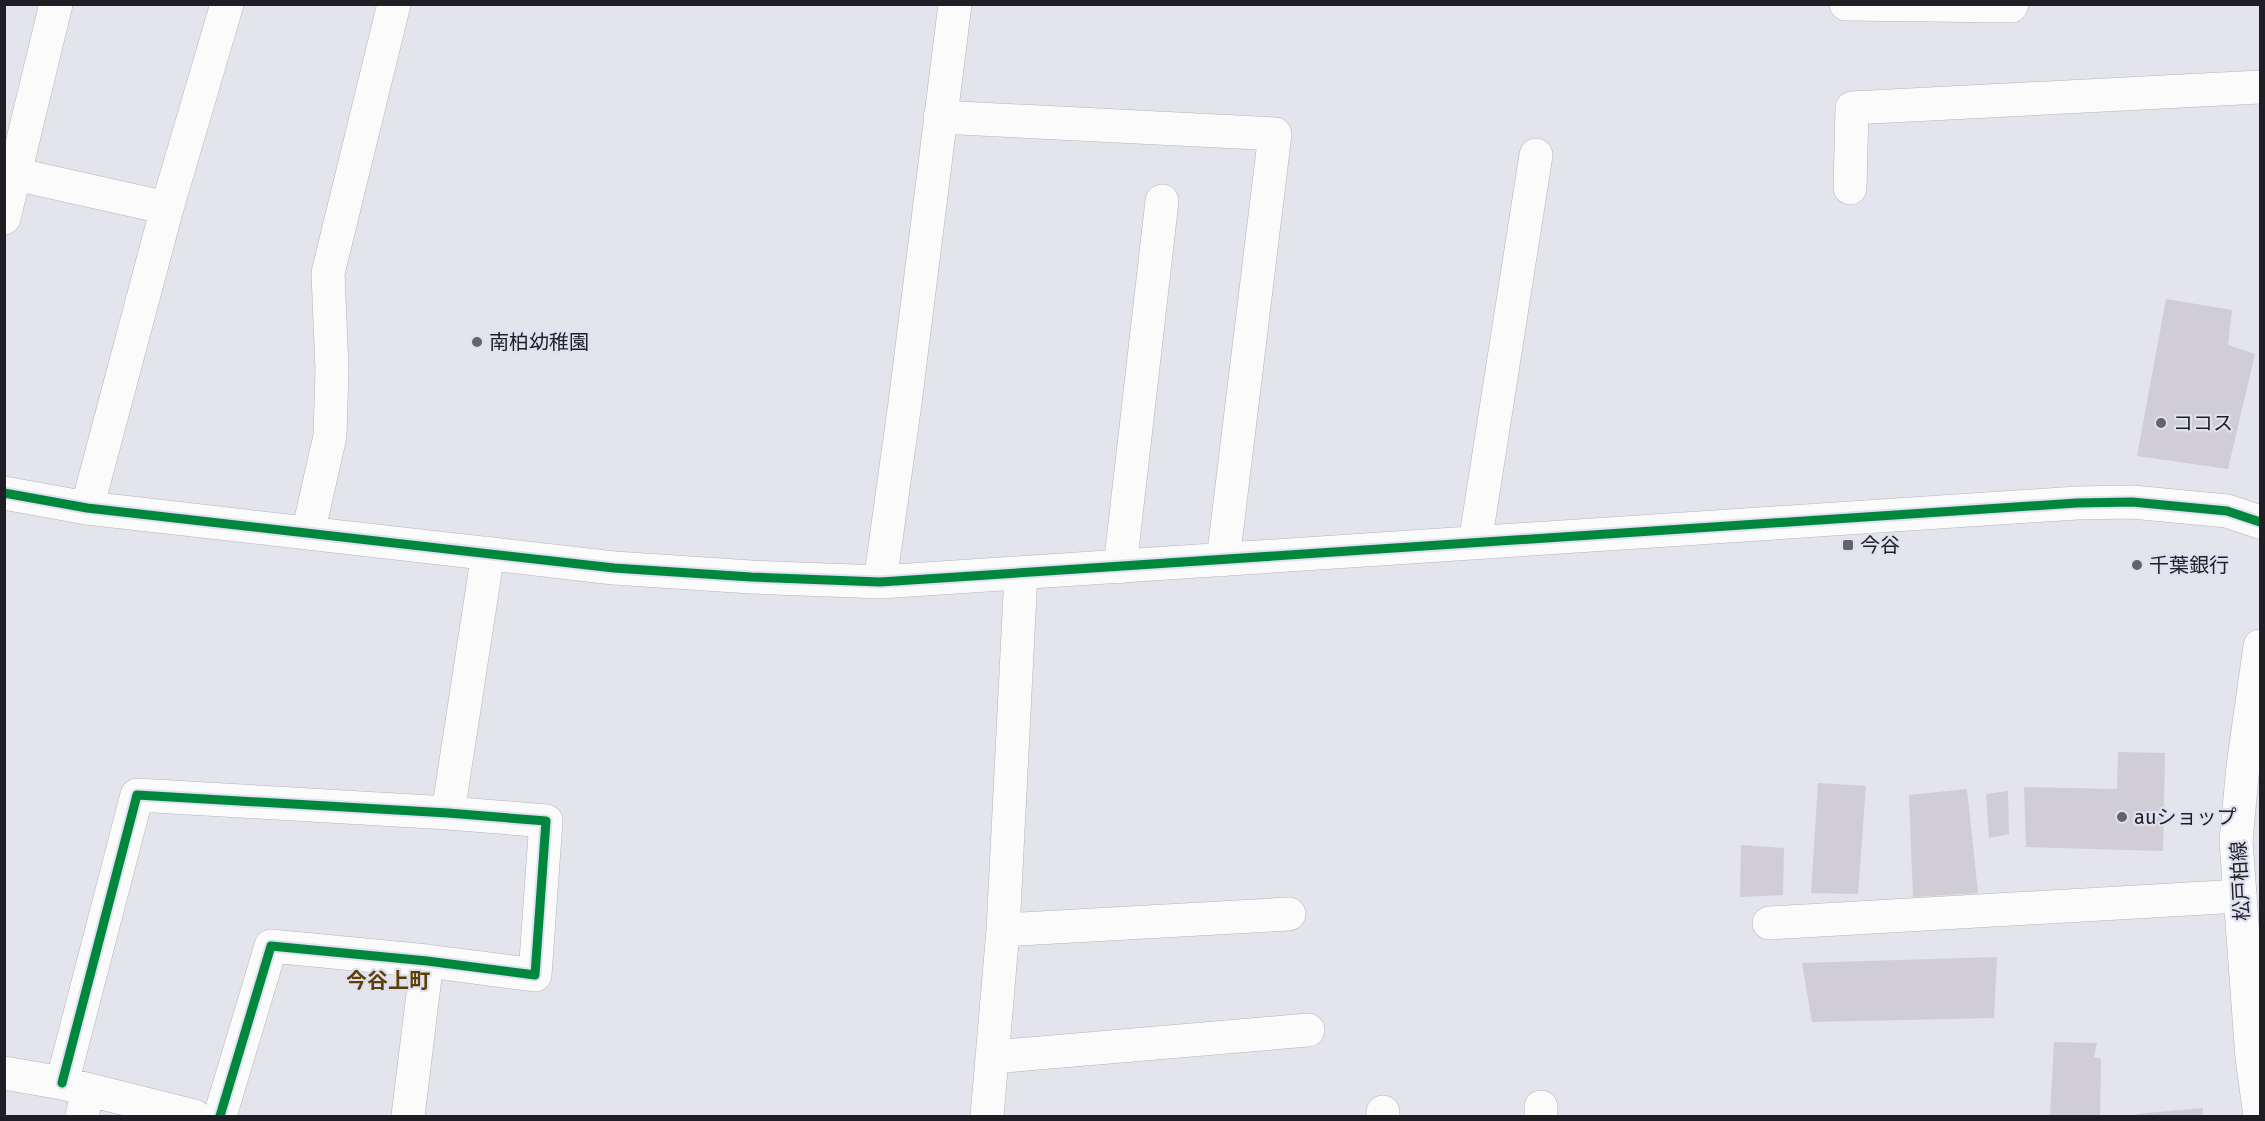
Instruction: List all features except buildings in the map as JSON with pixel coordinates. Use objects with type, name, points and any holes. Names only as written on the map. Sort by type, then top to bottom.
[{"type":"street","points":[[4,218],[56,4]]},
{"type":"street","points":[[87,508],[167,208],[227,4]]},
{"type":"street","points":[[308,533],[330,436],[332,370],[328,273],[394,4]]},
{"type":"street","points":[[880,582],[955,4]]},
{"type":"street","points":[[1846,4],[2011,6],[2012,4]]},
{"type":"street","points":[[1850,188],[1852,108],[2260,87]]},
{"type":"street","points":[[940,117],[1275,134],[1223,560]]},
{"type":"street","points":[[1475,543],[1536,155]]},
{"type":"street","points":[[15,174],[167,208]]},
{"type":"street","points":[[1120,567],[1162,201]]},
{"type":"street","points":[[4,493],[87,508],[614,568],[750,577],[880,582],[2077,503],[2132,502],[2227,511],[2260,522]]},
{"type":"street","points":[[448,813],[488,553]]},
{"type":"street","points":[[987,1116],[1003,930],[1021,574]]},
{"type":"street","name":"松戸柏線","points":[[2260,646],[2243,766],[2236,841],[2252,1058],[2260,1116]]},
{"type":"street","points":[[77,1096],[137,795],[546,820],[535,975],[427,961],[271,946],[220,1116]]},
{"type":"street","points":[[1769,923],[2240,896]]},
{"type":"street","points":[[1003,930],[1289,914]]},
{"type":"street","points":[[408,1116],[427,961]]},
{"type":"street","points":[[993,1057],[1308,1030]]},
{"type":"street","points":[[4,1073],[77,1096],[194,1116]]},
{"type":"cycle path","points":[[4,493],[87,508],[614,568],[880,582],[2077,503],[2132,502],[2227,511],[2260,522]]},
{"type":"cycle path","points":[[62,1083],[137,795],[546,821],[535,975],[427,961],[271,946],[220,1116]]},
{"type":"place","name":"南柏幼稚園","points":[[477,342]]},
{"type":"place","name":"ココス","points":[[2161,423]]},
{"type":"place","name":"今谷","points":[[1848,545]]},
{"type":"place","name":"千葉銀行","points":[[2137,565]]},
{"type":"place","name":"auショップ","points":[[2122,817]]},
{"type":"district","name":"今谷上町","points":[[388,981]]}]
